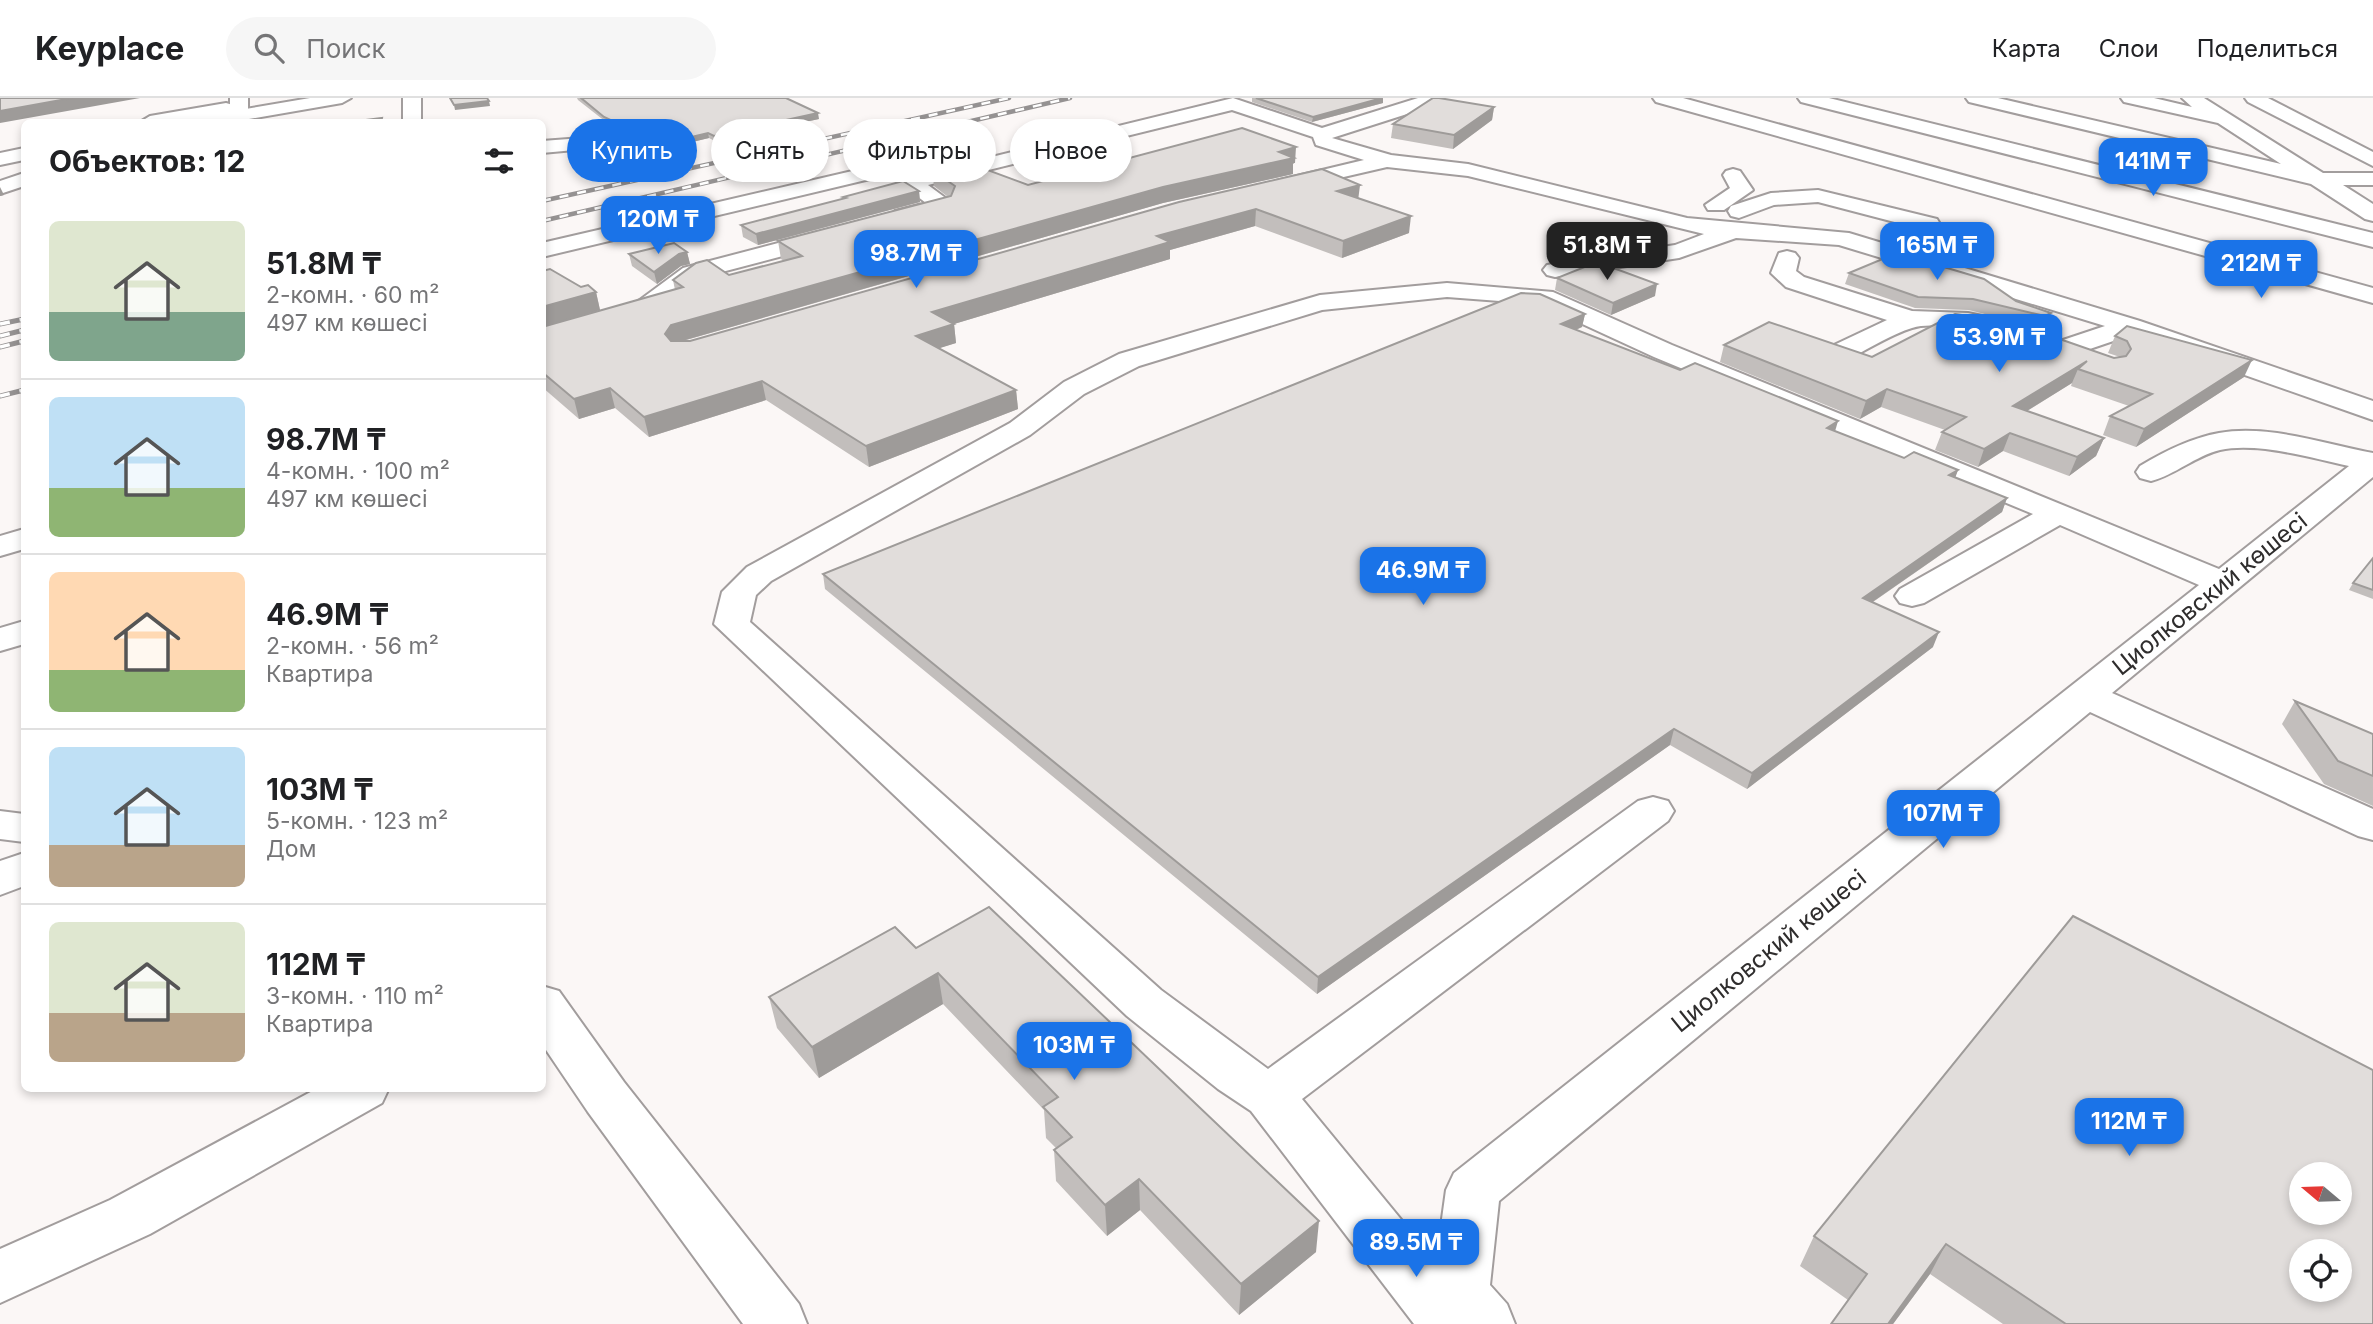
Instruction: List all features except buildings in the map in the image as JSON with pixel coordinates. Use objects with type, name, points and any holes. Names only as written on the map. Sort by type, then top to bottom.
[{"type":"street","points":[[211,119],[286,98]]},
{"type":"street","points":[[174,119],[342,98]]},
{"type":"street","points":[[412,98],[412,119]]},
{"type":"street","points":[[1662,98],[2169,237],[2373,296]]},
{"type":"street","points":[[1707,98],[2373,281]]},
{"type":"street","points":[[1807,98],[2373,240]]},
{"type":"street","points":[[2055,98],[2261,143],[2305,140]]},
{"type":"street","points":[[2130,98],[2225,120],[2265,120]]},
{"type":"street","points":[[2196,101],[2317,179],[2363,201],[2373,214]]},
{"type":"street","points":[[2196,101],[2248,101],[2373,160]]},
{"type":"street","points":[[996,162],[1233,104],[1322,134],[1425,102]]},
{"type":"street","points":[[1970,106],[2317,179],[2373,179]]},
{"type":"street","points":[[1970,106],[2236,180]]},
{"type":"street","points":[[1322,134],[1323,141],[1387,161],[1468,170],[1687,225],[1736,221],[1841,238],[2131,326],[2373,411]]},
{"type":"street","points":[[546,146],[567,144]]},
{"type":"street","points":[[0,149],[21,146]]},
{"type":"street","points":[[0,159],[21,155]]},
{"type":"street","points":[[2286,159],[2336,159]]},
{"type":"street","points":[[1266,189],[1387,161]]},
{"type":"street","points":[[0,170],[21,166]]},
{"type":"street","points":[[1716,205],[1742,190],[1733,176]]},
{"type":"street","points":[[546,249],[843,179]]},
{"type":"street","points":[[0,188],[21,181]]},
{"type":"street","points":[[878,223],[944,205],[911,183],[915,182]]},
{"type":"street","points":[[1555,270],[1679,251],[1771,199],[1818,196],[1929,224]]},
{"type":"street","points":[[1694,199],[1716,205],[1736,221]]},
{"type":"street","points":[[2318,200],[2373,214]]},
{"type":"street","points":[[546,337],[646,307],[691,274],[851,230]]},
{"type":"street","points":[[2169,237],[2241,270],[2373,313]]},
{"type":"street","points":[[1787,258],[1783,273],[1795,282],[1910,319],[1968,321],[2044,341],[2097,361]]},
{"type":"street","points":[[1452,1313],[1269,1096],[1236,1075],[1144,1003],[732,624],[739,592],[760,574],[1020,429],[1074,388],[1129,360],[1320,303],[1447,290],[1544,297],[1663,351],[2224,583]]},
{"type":"street","points":[[1843,351],[1910,319]]},
{"type":"street","points":[[2044,341],[2131,326]]},
{"type":"street","points":[[2151,472],[2175,459],[2221,441],[2264,442],[2373,462]]},
{"type":"street","name":"Циолковский көшесі","points":[[1452,1313],[1474,1190],[2373,462]]},
{"type":"street","points":[[1912,596],[2058,513]]},
{"type":"street","points":[[0,546],[21,540]]},
{"type":"street","points":[[0,640],[21,633]]},
{"type":"street","points":[[2085,695],[2373,825]]},
{"type":"street","points":[[1269,1096],[1653,811]]},
{"type":"street","points":[[0,825],[21,828]]},
{"type":"street","points":[[0,879],[21,869]]},
{"type":"street","points":[[546,1010],[606,1097],[778,1324]]},
{"type":"street","points":[[0,1277],[130,1217],[357,1092]]},
{"type":"railway","points":[[546,200],[1009,98]]},
{"type":"railway","points":[[546,220],[1070,98]]},
{"type":"railway","points":[[0,324],[21,320]]},
{"type":"railway","points":[[0,336],[21,331]]},
{"type":"railway","points":[[0,347],[21,342]]},
{"type":"railway","points":[[0,396],[21,391]]}]
